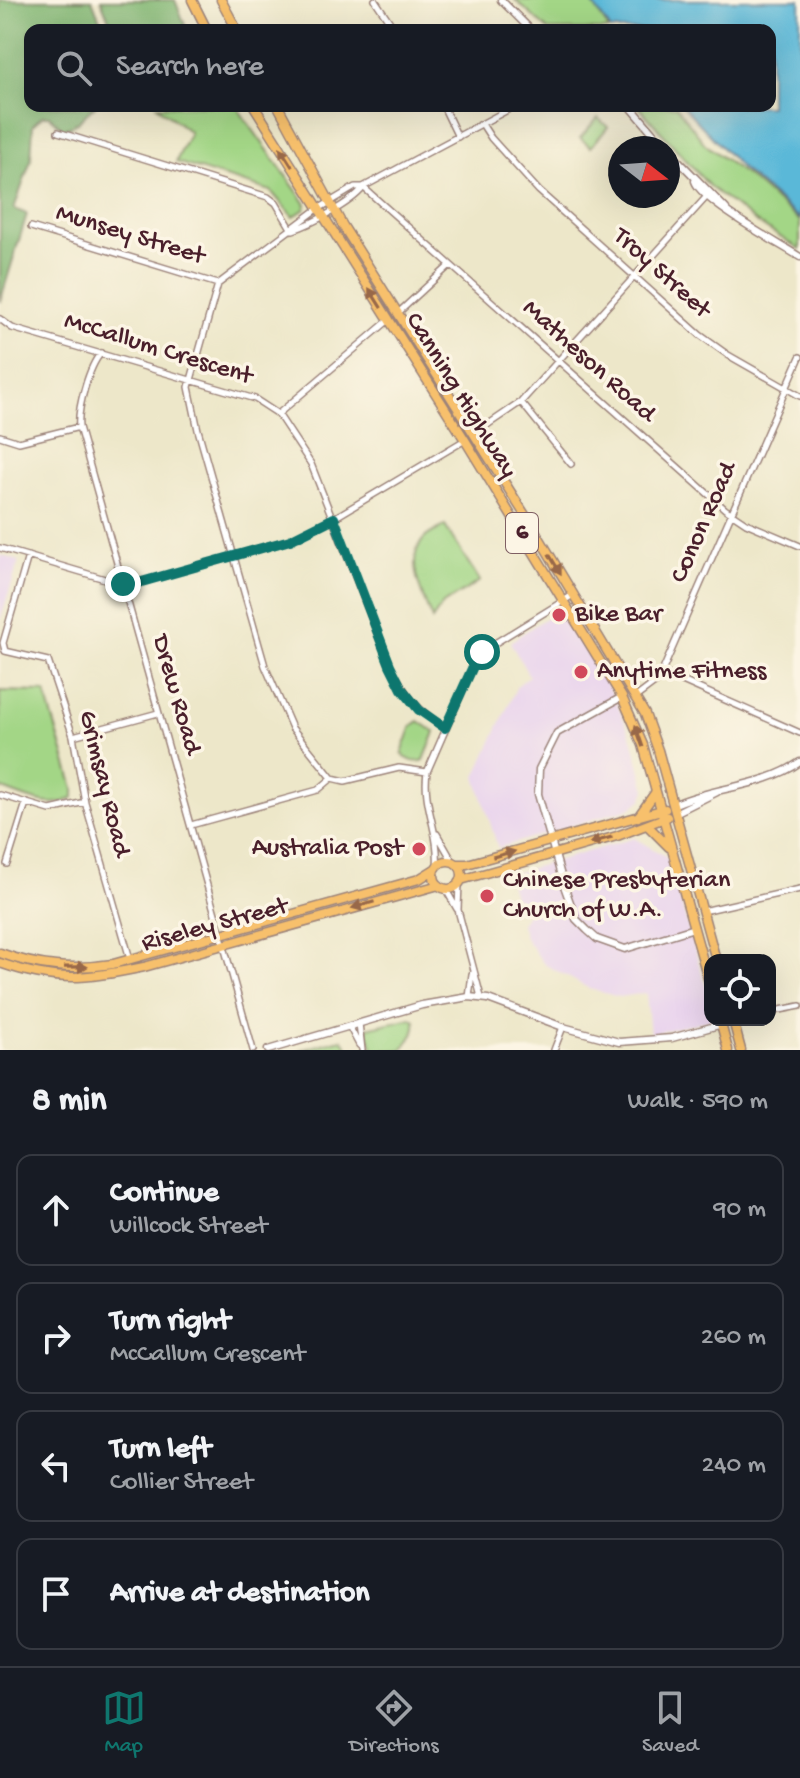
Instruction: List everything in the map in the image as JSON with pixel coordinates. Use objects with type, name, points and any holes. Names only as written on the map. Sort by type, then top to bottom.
[{"type":"highway","points":[[192,0],[204,24]]},
{"type":"highway","points":[[221,0],[234,24]]},
{"type":"highway","name":"Canning Highway","points":[[258,112],[465,440],[622,697],[638,729],[704,964]]},
{"type":"highway","name":"Canning Highway","points":[[281,112],[331,206],[636,697],[652,730],[714,954]]},
{"type":"highway","points":[[638,818],[656,792]]},
{"type":"highway","name":"Riseley Street","points":[[0,963],[56,978],[84,978],[144,967],[442,887],[455,887],[460,881],[648,826],[674,809]]},
{"type":"highway","name":"Riseley Street","points":[[0,953],[28,962],[73,969],[130,960],[419,879],[444,861],[467,864],[638,818],[662,815]]},
{"type":"highway","points":[[648,826],[672,851]]},
{"type":"highway","points":[[455,863],[460,868],[460,881]]},
{"type":"highway","points":[[436,867],[435,881],[442,887]]},
{"type":"highway","points":[[721,1026],[728,1050]]},
{"type":"highway","points":[[735,1026],[741,1050]]},
{"type":"street","points":[[375,0],[391,24]]},
{"type":"street","points":[[501,0],[525,24]]},
{"type":"street","points":[[446,112],[458,137]]},
{"type":"street","points":[[427,772],[399,768],[345,781],[332,778],[292,728],[265,666],[189,387],[218,284],[355,187],[363,187],[504,112]]},
{"type":"street","points":[[635,112],[656,136]]},
{"type":"street","name":"Troy Street","points":[[482,124],[539,191],[634,278],[715,347],[800,396]]},
{"type":"street","points":[[58,132],[268,197],[276,203],[292,230]]},
{"type":"street","points":[[680,164],[697,187],[800,257]]},
{"type":"street","name":"Matheson Road","points":[[363,187],[731,513],[800,546]]},
{"type":"street","points":[[474,434],[521,402],[709,195]]},
{"type":"street","name":"Munsey Street","points":[[31,227],[218,284]]},
{"type":"street","points":[[398,313],[449,266]]},
{"type":"street","name":"McCallum Crescent","points":[[0,319],[12,328],[255,399],[278,414],[311,464],[402,689],[419,710],[445,728]]},
{"type":"street","points":[[278,414],[389,320]]},
{"type":"street","name":"Drew Road","points":[[101,353],[95,360],[79,412],[79,427],[253,1050]]},
{"type":"street","name":"Conon Road","points":[[636,697],[656,682],[662,672],[800,357]]},
{"type":"street","points":[[521,402],[571,464]]},
{"type":"street","points":[[0,436],[19,442],[79,427]]},
{"type":"street","points":[[0,548],[123,584],[138,583],[290,540],[334,518],[465,440]]},
{"type":"street","name":"Grimsay Road","points":[[28,556],[3,643],[5,651],[48,661],[73,736],[85,802],[130,960]]},
{"type":"street","points":[[436,867],[435,829],[425,789],[427,772],[478,656],[573,594]]},
{"type":"street","points":[[662,672],[800,733]]},
{"type":"street","points":[[622,697],[557,733],[539,769],[538,794],[555,853],[576,919],[597,939],[625,949],[694,928]]},
{"type":"street","points":[[73,736],[158,713]]},
{"type":"street","name":"Riseley Street","points":[[674,809],[717,792],[778,775],[800,760]]},
{"type":"street","points":[[191,825],[318,790],[332,778]]},
{"type":"street","points":[[0,795],[55,810],[85,802]]},
{"type":"street","points":[[7,864],[26,803]]},
{"type":"street","points":[[435,829],[455,863]]},
{"type":"street","points":[[460,881],[458,910],[481,997]]},
{"type":"street","points":[[442,887],[458,910]]},
{"type":"street","points":[[702,911],[800,889]]},
{"type":"street","points":[[469,997],[473,971]]},
{"type":"street","points":[[268,1050],[422,1005],[469,997],[481,997],[563,1027],[619,1042],[672,1038],[708,1026]]},
{"type":"street","points":[[776,1011],[800,1006]]},
{"type":"street","points":[[359,1022],[362,1050]]},
{"type":"street","points":[[349,1025],[362,1050]]},
{"type":"street","points":[[554,1050],[563,1027]]},
{"type":"shaded area","points":[[0,555],[19,561],[0,621]]},
{"type":"shaded area","points":[[553,613],[566,617],[613,695],[632,738],[646,790],[642,800],[630,808],[498,848],[476,777],[517,686],[529,676],[510,642]]},
{"type":"shaded area","points":[[634,838],[667,857],[704,980],[704,1021],[650,1034],[646,993],[619,997],[590,989],[544,964],[525,938],[521,924],[531,907],[514,897],[508,875]]},
{"type":"green space","points":[[0,0],[92,0],[102,24],[24,24],[24,112],[89,112],[64,130],[50,116],[42,116],[33,125],[31,160],[14,209],[27,214],[0,302]]},
{"type":"green space","points":[[101,0],[175,0],[185,24],[111,24]]},
{"type":"green space","points":[[515,0],[591,0],[605,24],[541,24]]},
{"type":"green space","points":[[165,112],[240,112],[306,204],[305,209],[293,217],[271,191],[176,162],[190,132]]},
{"type":"green space","points":[[643,112],[681,112],[705,144],[800,221],[800,249],[756,222],[710,187],[680,153],[680,136],[665,136]]},
{"type":"green space","points":[[598,118],[608,127],[591,147],[580,138]]},
{"type":"green space","points":[[445,526],[480,581],[443,604],[432,620],[417,580],[415,558],[425,538]]},
{"type":"green space","points":[[0,691],[45,692],[74,797],[47,803],[0,788]]},
{"type":"green space","points":[[419,721],[435,732],[424,760],[415,761],[402,753],[412,726]]},
{"type":"green space","points":[[411,1018],[415,1021],[415,1029],[402,1050],[373,1050],[367,1028]]},
{"type":"green space","points":[[342,1039],[350,1050],[300,1050],[337,1040]]},
{"type":"water","points":[[590,0],[800,0],[800,219],[742,169],[689,112],[776,112],[776,24],[607,24]]},
{"type":"place","name":"Bike Bar","points":[[559,615]]},
{"type":"place","name":"Anytime Fitness","points":[[581,672]]},
{"type":"place","name":"Australia Post","points":[[419,849]]},
{"type":"place","name":"Chinese Presbyterian Church of W.A.","points":[[487,896]]},
{"type":"route","points":[[123,584],[138,583],[290,540],[334,518],[390,665],[402,689],[419,710],[445,728],[482,652]]}]
